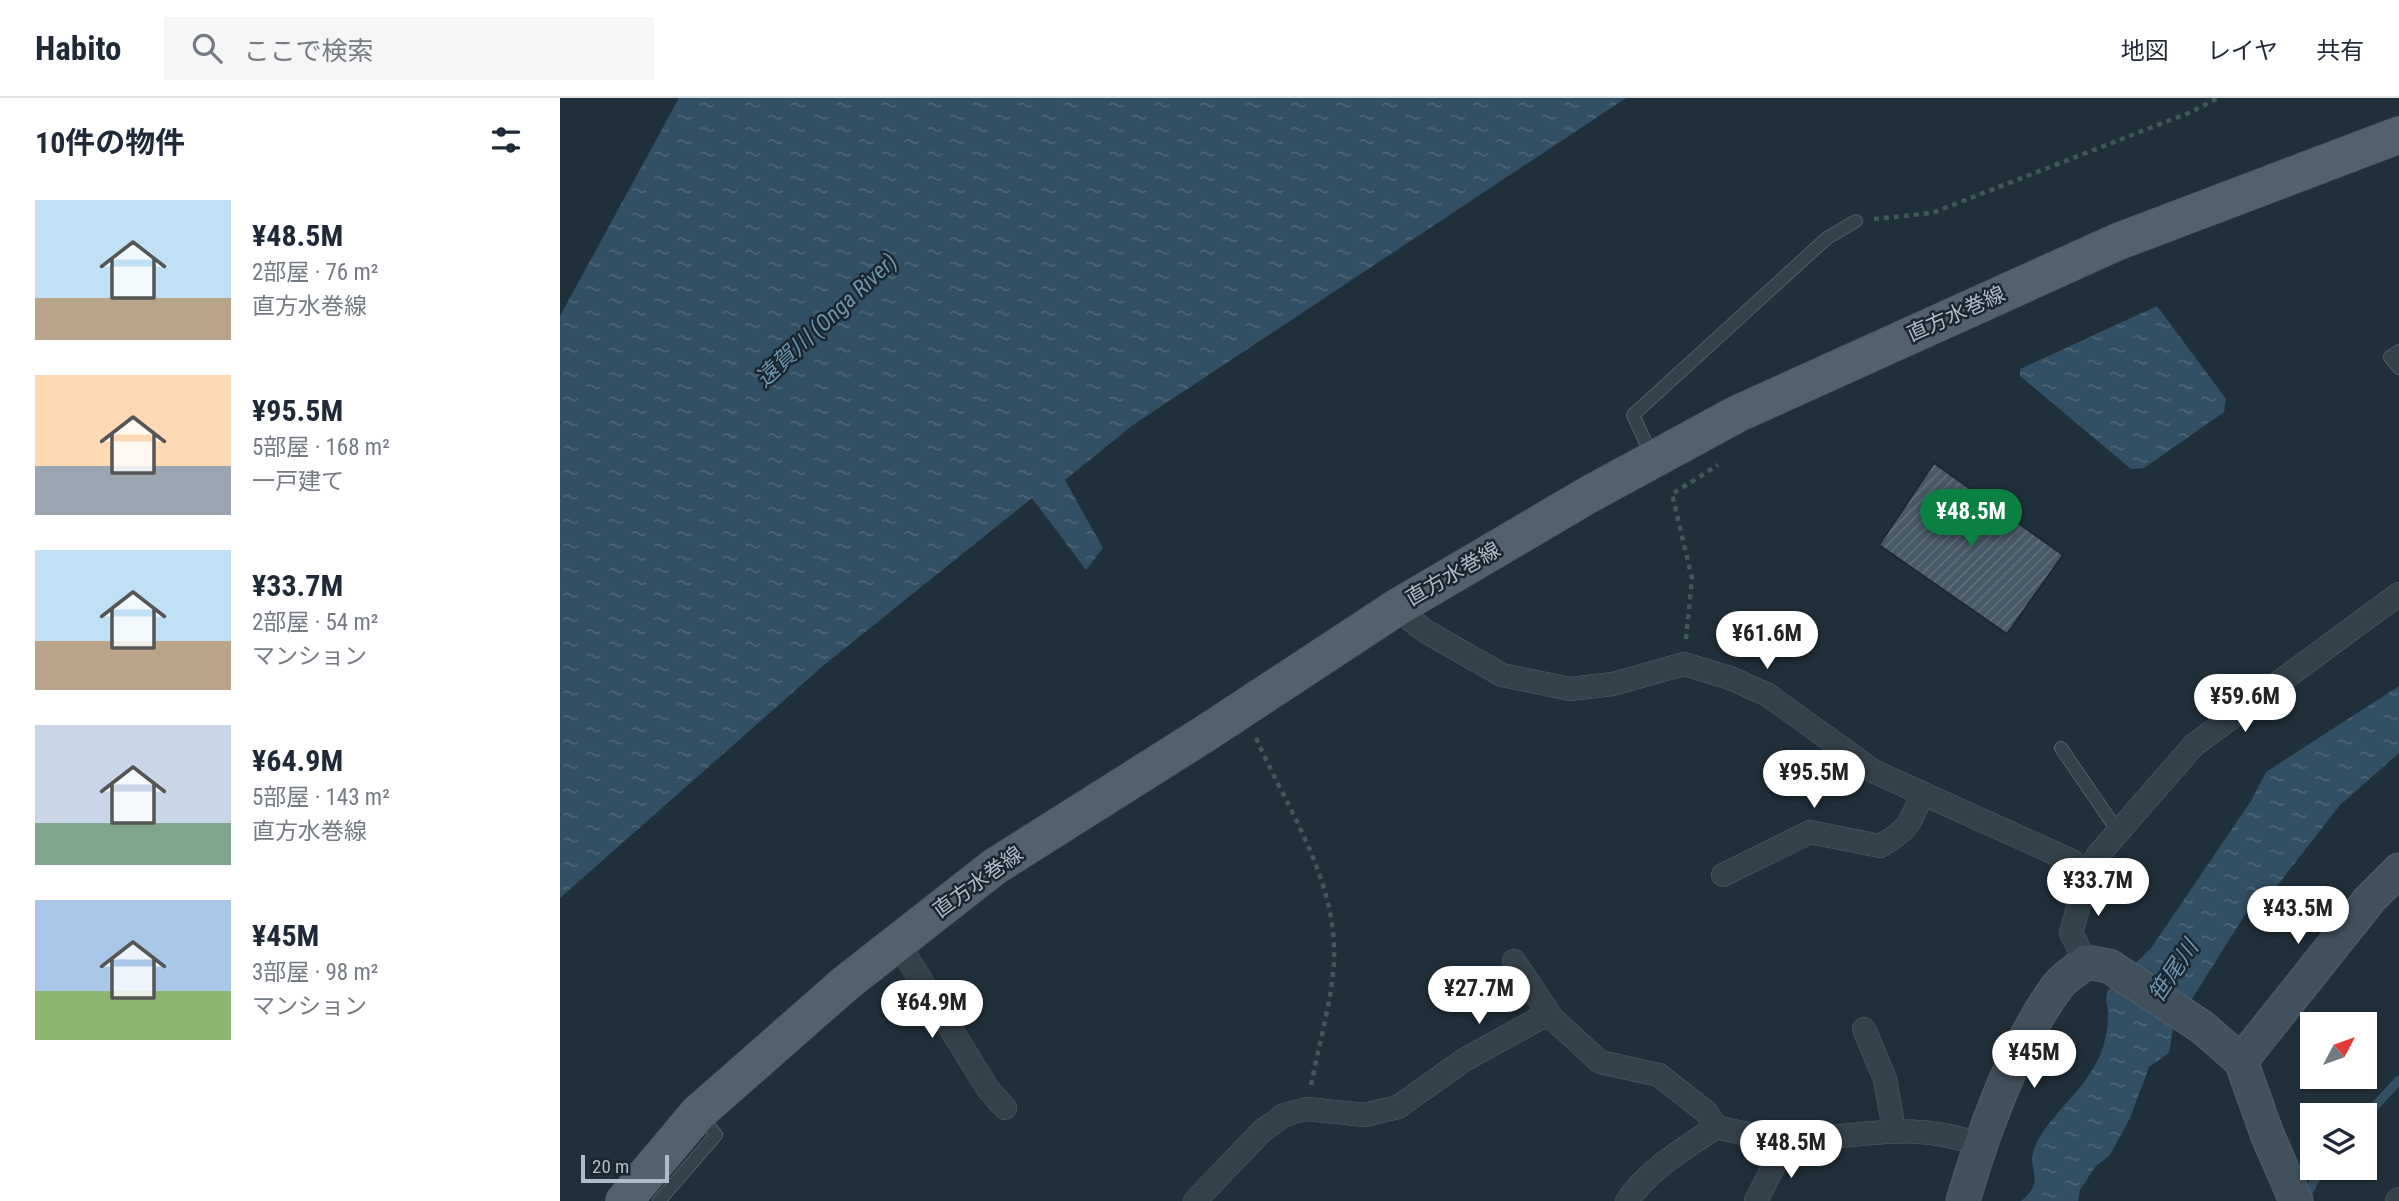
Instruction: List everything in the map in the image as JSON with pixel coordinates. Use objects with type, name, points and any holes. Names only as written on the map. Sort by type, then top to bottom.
[{"type":"main road","name":"直方水巻線","points":[[624,1201],[698,1113],[846,983],[994,867],[1243,709],[1395,608],[1653,459],[1749,408],[2117,242],[2399,135]]},
{"type":"street","points":[[2296,1201],[2267,1134],[2241,1061],[2202,1027],[2097,964],[2071,933],[2087,875],[2117,831],[2194,745],[2399,594]]},
{"type":"street","points":[[1395,608],[1424,631],[1502,675],[1570,689],[1613,684],[1684,664],[1730,678],[1768,695],[1873,771],[2072,861],[2087,875]]},
{"type":"street","points":[[1723,875],[1810,832],[1880,846],[1901,834],[1914,816],[1922,793]]},
{"type":"street","points":[[2241,1061],[2370,899],[2399,870]]},
{"type":"street","points":[[898,943],[988,1089],[1005,1108]]},
{"type":"street","points":[[1514,961],[1552,1018],[1601,1062],[1659,1074],[1706,1112],[1716,1127]]},
{"type":"street","points":[[1963,1201],[1980,1145],[2028,1036],[2058,985],[2097,964]]},
{"type":"street","points":[[1195,1201],[1262,1131],[1284,1115],[1307,1109],[1365,1115],[1398,1107],[1464,1060],[1542,1017],[1552,1018]]},
{"type":"street","points":[[1864,1029],[1885,1079],[1894,1130]]},
{"type":"street","points":[[1627,1201],[1639,1183],[1716,1127],[1787,1140],[1894,1130],[1955,1135],[1980,1145]]},
{"type":"street","points":[[1756,1201],[1787,1140]]},
{"type":"lane","points":[[1653,459],[1633,415],[1827,238],[1856,221]]},
{"type":"lane","points":[[2399,351],[2390,357],[2399,368]]},
{"type":"lane","points":[[2061,748],[2117,831]]},
{"type":"lane","points":[[659,1201],[716,1135],[698,1113]]},
{"type":"path","points":[[1856,221],[1932,213],[2190,112],[2218,98]]},
{"type":"path","points":[[1684,664],[1692,578],[1672,494],[1725,461]]},
{"type":"path","points":[[1243,709],[1279,792],[1315,861],[1330,910],[1334,959],[1307,1109]]},
{"type":"water","name":"遠賀川 (Onga River)","points":[[679,98],[1626,98],[1133,425],[1065,480],[1103,548],[1086,570],[1032,498],[824,665],[560,898],[560,316]]},
{"type":"water","points":[[2157,306],[2226,399],[2224,412],[2144,468],[2131,469],[2020,376],[2020,369]]},
{"type":"water","name":"笹尾川","points":[[2399,686],[2399,753],[2340,805],[2255,914],[2248,910],[2173,1029],[2169,1053],[2149,1067],[2130,1118],[2110,1155],[2095,1167],[2080,1190],[2078,1201],[2021,1201],[2034,1186],[2032,1159],[2038,1140],[2098,1061],[2107,1031],[2108,990],[2151,948],[2251,801],[2266,772]]},
{"type":"building","points":[[1934,463],[2063,555],[2007,634],[1879,545]]},
{"type":"waterway","points":[[2377,1104],[2399,1080]]},
{"type":"waterway","points":[[2305,1199],[2314,1180]]}]
